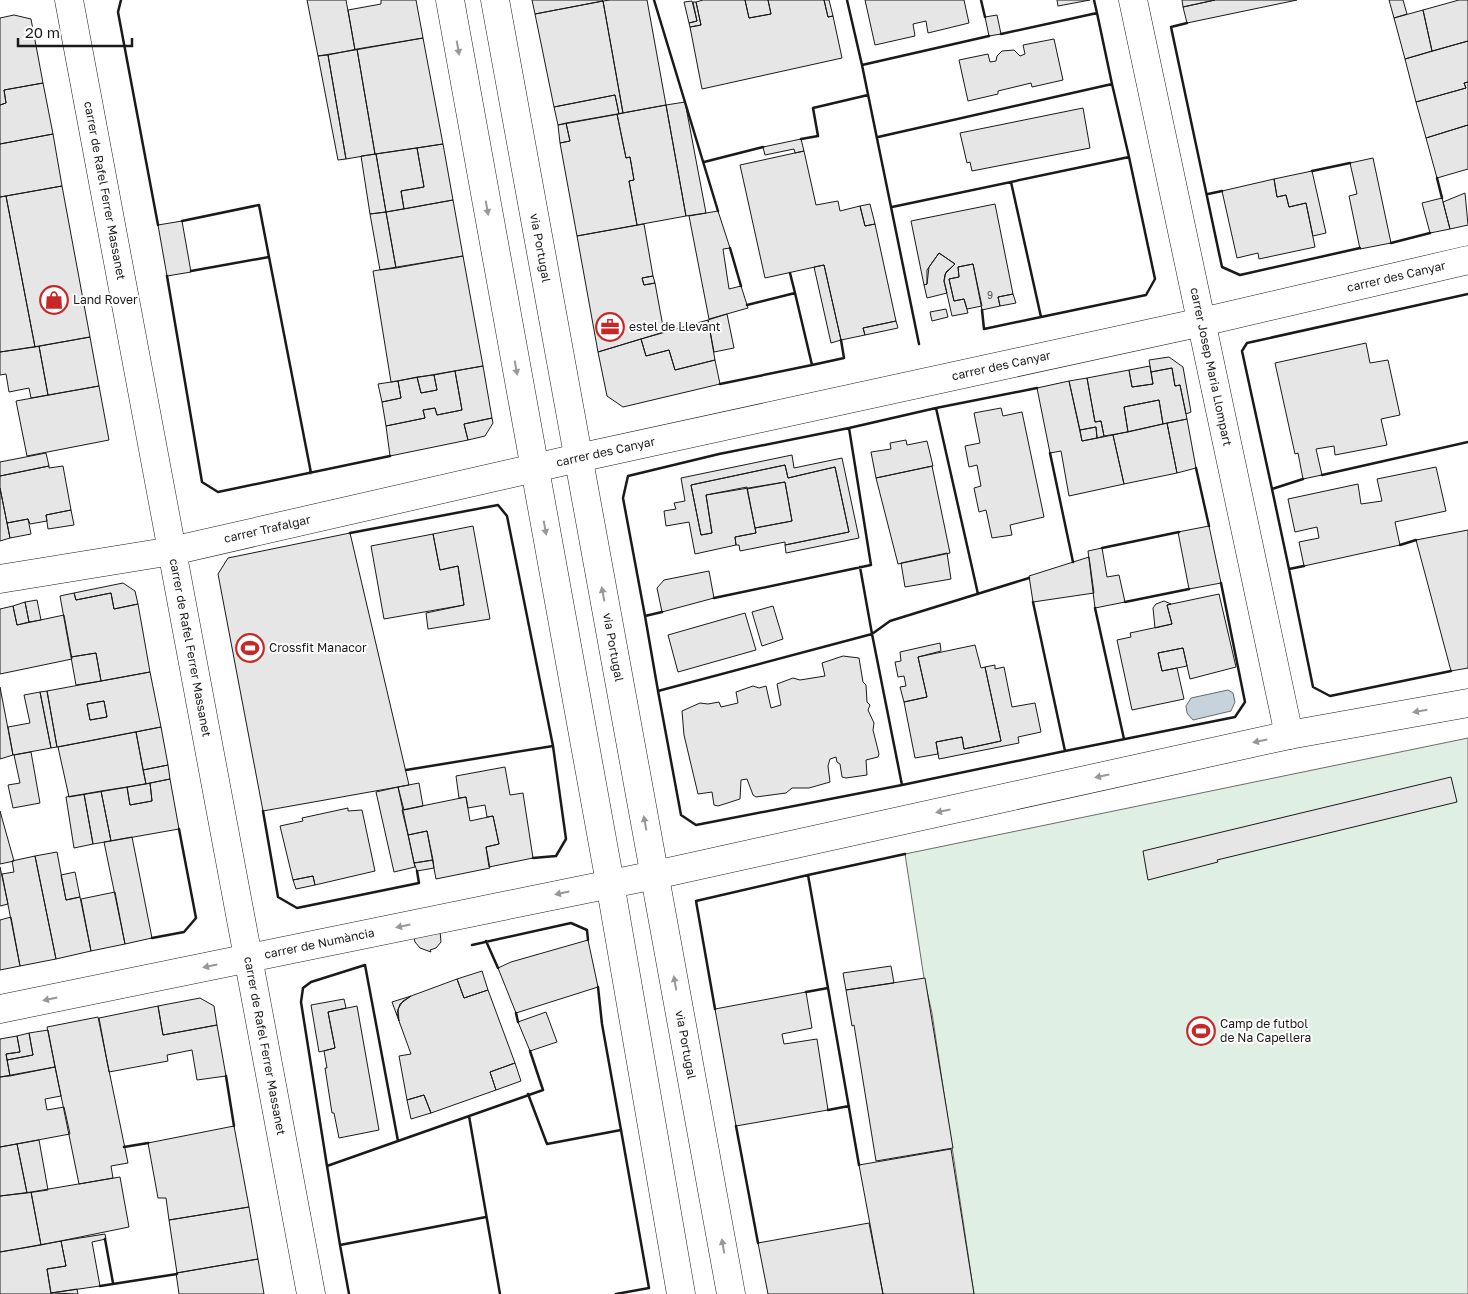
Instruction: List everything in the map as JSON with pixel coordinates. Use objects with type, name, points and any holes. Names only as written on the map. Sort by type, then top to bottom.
[{"type":"street","name":"carrer de Rafel Ferrer Massanet","points":[[69,0],[311,1294]]},
{"type":"street","points":[[450,0],[610,883],[681,1294]]},
{"type":"street","name":"via Portugal","points":[[495,0],[732,1294]]},
{"type":"street","name":"carrer Josep Maria Llompart","points":[[1133,0],[1289,735]]},
{"type":"street","name":"carrer des Canyar","points":[[534,469],[1202,322],[1468,260]]},
{"type":"street","name":"carrer Trafalgar","points":[[0,579],[172,551],[534,469]]},
{"type":"street","name":"carrer de Numància","points":[[0,1009],[655,874],[1289,735],[1468,703]]},
{"type":"green space","name":"Camp de futbol de Na Capellera","points":[[1468,738],[1468,1294],[974,1294],[932,1013],[924,978],[905,854]]},
{"type":"shaded area","points":[[1228,690],[1233,693],[1235,702],[1231,711],[1193,720],[1187,713],[1186,706],[1191,698]]},
{"type":"building","points":[[307,0],[346,0],[355,50],[318,56]]},
{"type":"building","points":[[381,0],[416,0],[423,38],[355,50],[348,10],[381,4]]},
{"type":"building","points":[[532,0],[602,0],[603,1],[535,14]]},
{"type":"building","points":[[647,0],[666,105],[623,113],[603,1]]},
{"type":"building","points":[[703,0],[745,0],[749,18],[771,14],[768,0],[824,0],[828,17],[833,16],[842,58],[702,89],[690,27],[701,25],[696,2]]},
{"type":"building","points":[[745,0],[768,0],[771,14],[749,18]]},
{"type":"building","points":[[824,0],[829,0],[833,16],[828,17]]},
{"type":"building","points":[[865,0],[964,0],[969,23],[928,33],[926,21],[913,24],[915,36],[875,45]]},
{"type":"building","points":[[1057,0],[1090,0],[1058,6]]},
{"type":"building","points":[[1182,0],[1215,0],[1183,7]]},
{"type":"building","points":[[1215,0],[1297,0],[1187,23],[1183,7]]},
{"type":"building","points":[[1389,0],[1403,0],[1407,14],[1394,18]]},
{"type":"building","points":[[1459,0],[1468,0],[1468,41],[1432,51],[1423,10]]},
{"type":"building","points":[[603,1],[623,113],[619,114],[615,95],[554,107],[535,14]]},
{"type":"building","points":[[692,1],[697,21],[689,23],[684,2]]},
{"type":"building","points":[[693,2],[696,2],[701,25],[690,27],[689,23],[697,21]]},
{"type":"building","points":[[1423,10],[1432,51],[1405,59],[1394,18]]},
{"type":"building","points":[[14,15],[31,19],[43,83],[4,90],[6,103],[0,105],[0,18]]},
{"type":"building","points":[[997,15],[1001,34],[989,36],[985,17]]},
{"type":"building","points":[[423,38],[443,144],[375,154],[357,49]]},
{"type":"building","points":[[1054,39],[1063,80],[1032,87],[1031,83],[998,91],[998,94],[968,101],[959,60],[988,54],[990,62],[996,61],[997,56],[1002,51],[1014,50],[1020,56],[1025,54],[1023,45]]},
{"type":"building","points":[[1468,41],[1468,82],[1464,83],[1466,88],[1416,102],[1405,59]]},
{"type":"building","points":[[357,49],[375,154],[346,159],[328,55]]},
{"type":"building","points":[[328,55],[346,159],[338,160],[318,56]]},
{"type":"building","points":[[1468,82],[1468,125],[1426,138],[1416,102],[1466,88],[1464,83]]},
{"type":"building","points":[[43,83],[53,134],[0,144],[0,105],[6,103],[4,90]]},
{"type":"building","points":[[615,95],[619,114],[558,125],[554,107]]},
{"type":"building","points":[[685,102],[706,213],[686,216],[666,105]]},
{"type":"building","points":[[666,105],[686,216],[637,225],[629,181],[634,180],[630,157],[626,158],[617,114]]},
{"type":"building","points":[[1083,108],[1090,148],[972,171],[970,162],[967,163],[960,133]]},
{"type":"building","points":[[617,114],[626,158],[630,157],[634,180],[629,181],[637,225],[577,236],[560,143],[570,141],[566,123]]},
{"type":"building","points":[[566,123],[570,141],[560,143],[558,125]]},
{"type":"building","points":[[1468,125],[1468,169],[1437,178],[1426,138]]},
{"type":"building","points":[[53,134],[62,186],[0,197],[0,144]]},
{"type":"building","points":[[801,139],[804,151],[795,153],[794,149],[765,155],[763,147]]},
{"type":"building","points":[[443,144],[453,200],[404,209],[401,191],[424,187],[417,148]]},
{"type":"building","points":[[417,148],[424,187],[401,191],[404,209],[386,212],[376,154]]},
{"type":"building","points":[[804,151],[816,205],[838,201],[840,211],[860,206],[865,226],[875,224],[896,321],[863,328],[865,335],[841,340],[824,265],[765,278],[740,165]]},
{"type":"building","points":[[376,154],[386,212],[370,214],[361,156]]},
{"type":"building","points":[[1373,158],[1391,243],[1360,249],[1349,196],[1357,194],[1350,163]]},
{"type":"building","points":[[1312,171],[1326,233],[1313,236],[1306,203],[1289,207],[1286,195],[1277,197],[1274,179]]},
{"type":"building","points":[[1274,179],[1277,197],[1286,195],[1289,207],[1306,203],[1315,247],[1259,259],[1258,253],[1237,258],[1222,191]]},
{"type":"building","name":"Land Rover","points":[[62,186],[90,337],[35,347],[6,196]]},
{"type":"building","points":[[1465,193],[1468,225],[1450,229],[1443,202]]},
{"type":"building","points":[[6,196],[35,347],[0,352],[0,197]]},
{"type":"building","points":[[1442,198],[1450,229],[1430,233],[1422,203]]},
{"type":"building","points":[[453,200],[463,256],[396,268],[386,212]]},
{"type":"building","points":[[870,204],[875,224],[865,226],[860,206]]},
{"type":"building","points":[[995,204],[1013,294],[998,297],[1000,306],[982,310],[973,264],[958,267],[959,277],[949,279],[954,301],[964,299],[968,313],[952,316],[944,281],[946,272],[955,264],[939,253],[929,267],[927,284],[924,285],[911,221]]},
{"type":"building","points":[[718,211],[730,248],[723,249],[729,289],[741,286],[748,308],[709,319],[689,216]]},
{"type":"building","points":[[386,212],[396,268],[380,270],[370,214]]},
{"type":"building","points":[[182,221],[191,272],[167,276],[158,225]]},
{"type":"building","points":[[644,224],[653,276],[642,278],[644,285],[655,283],[664,332],[598,352],[577,236]]},
{"type":"building","points":[[939,253],[955,264],[945,274],[944,281],[947,293],[927,298],[924,285],[927,284],[927,270]]},
{"type":"building","points":[[463,256],[483,366],[391,382],[373,271]]},
{"type":"building","points":[[973,264],[982,306],[967,309],[964,299],[954,301],[949,279],[959,277],[958,267]]},
{"type":"building","points":[[824,265],[841,340],[831,343],[814,267]]},
{"type":"building","points":[[653,276],[655,283],[644,285],[642,278]]},
{"type":"building","points":[[1013,294],[1016,303],[1000,306],[998,297]]},
{"type":"building","points":[[946,309],[948,317],[932,321],[930,312]]},
{"type":"building","points":[[727,314],[734,348],[714,352],[708,320]]},
{"type":"building","points":[[708,320],[715,360],[675,370],[669,350],[646,356],[641,339]]},
{"type":"building","points":[[896,321],[898,328],[865,335],[863,328]]},
{"type":"building","points":[[90,337],[99,386],[48,395],[39,346]]},
{"type":"building","points":[[641,339],[646,356],[669,350],[675,370],[715,360],[720,384],[623,407],[607,396],[598,352]]},
{"type":"building","points":[[1366,343],[1370,363],[1388,360],[1400,415],[1381,419],[1387,445],[1335,455],[1334,446],[1316,449],[1322,475],[1303,479],[1298,453],[1295,454],[1275,363]]},
{"type":"building","points":[[39,346],[48,395],[31,398],[29,388],[9,392],[6,374],[0,375],[0,352]]},
{"type":"building","points":[[1169,357],[1183,367],[1191,412],[1186,414],[1180,385],[1175,386],[1172,368],[1151,372],[1149,360]]},
{"type":"building","points":[[483,366],[492,418],[464,424],[468,440],[390,456],[386,426],[425,418],[423,410],[435,408],[437,415],[462,410],[455,371]]},
{"type":"building","points":[[1150,366],[1153,384],[1132,387],[1129,370]]},
{"type":"building","points":[[1172,368],[1175,386],[1180,385],[1187,419],[1163,424],[1159,400],[1124,407],[1128,432],[1104,436],[1101,421],[1095,422],[1087,378],[1129,370],[1132,387],[1153,384],[1151,372]]},
{"type":"building","points":[[455,371],[462,410],[437,415],[435,408],[423,410],[425,418],[386,426],[382,402],[401,398],[398,381],[417,377],[421,393],[437,390],[434,375]]},
{"type":"building","points":[[434,375],[437,390],[421,393],[417,377]]},
{"type":"building","points":[[1087,378],[1095,422],[1101,421],[1104,436],[1097,438],[1096,427],[1080,430],[1069,381]]},
{"type":"building","points":[[398,381],[401,398],[382,402],[378,384]]},
{"type":"building","points":[[1069,381],[1082,441],[1113,435],[1124,484],[1069,496],[1061,451],[1050,453],[1037,388]]},
{"type":"building","points":[[99,386],[109,440],[27,456],[16,401]]},
{"type":"building","points":[[1159,400],[1163,424],[1128,432],[1124,407]]},
{"type":"building","points":[[1001,408],[1003,416],[1022,412],[1044,517],[1010,525],[1012,535],[992,538],[986,510],[979,512],[974,488],[981,486],[977,465],[969,467],[965,446],[980,443],[974,413]]},
{"type":"building","points":[[492,418],[493,423],[485,436],[468,440],[464,424]]},
{"type":"building","points":[[1187,419],[1196,468],[1177,473],[1167,423]]},
{"type":"building","points":[[1167,423],[1177,473],[1124,484],[1113,435]]},
{"type":"building","points":[[1096,427],[1097,438],[1082,441],[1080,430]]},
{"type":"building","points":[[906,440],[907,445],[927,441],[933,466],[876,478],[871,452],[891,449],[890,443]]},
{"type":"building","points":[[46,453],[49,466],[0,476],[0,462]]},
{"type":"building","points":[[792,455],[794,468],[842,458],[859,538],[786,553],[785,545],[849,532],[835,467],[788,478],[785,465],[691,485],[701,535],[712,533],[706,495],[747,487],[756,533],[735,537],[736,545],[695,554],[689,522],[666,526],[664,511],[676,509],[674,503],[685,501],[681,478]]},
{"type":"building","points":[[785,465],[788,478],[835,467],[849,532],[785,545],[785,542],[740,551],[739,545],[736,545],[735,537],[756,533],[755,528],[792,521],[785,482],[706,495],[712,533],[701,535],[691,485]]},
{"type":"building","points":[[49,466],[49,468],[63,466],[71,510],[46,515],[47,521],[30,524],[28,519],[7,523],[0,488],[0,476]]},
{"type":"building","points":[[932,466],[950,553],[898,564],[876,478]]},
{"type":"building","points":[[1436,467],[1446,511],[1395,522],[1400,545],[1304,566],[1299,542],[1319,538],[1317,527],[1295,532],[1288,499],[1358,484],[1361,504],[1382,501],[1377,479]]},
{"type":"building","points":[[785,482],[792,521],[755,528],[747,489]]},
{"type":"building","points":[[0,488],[10,538],[0,541]]},
{"type":"building","points":[[71,510],[74,525],[48,529],[46,515]]},
{"type":"building","points":[[28,519],[31,534],[10,538],[7,523]]},
{"type":"building","points":[[473,526],[490,619],[428,629],[426,613],[464,605],[458,566],[440,570],[433,534]]},
{"type":"building","points":[[1209,526],[1221,583],[1189,589],[1178,532]]},
{"type":"building","points":[[1468,530],[1468,668],[1451,671],[1416,540]]},
{"type":"building","points":[[350,533],[409,785],[263,811],[218,574],[228,558]]},
{"type":"building","points":[[433,534],[440,570],[458,566],[464,605],[384,619],[371,546]]},
{"type":"building","points":[[1102,548],[1107,577],[1119,575],[1125,602],[1095,608],[1088,551]]},
{"type":"building","points":[[947,553],[951,579],[905,587],[901,563]]},
{"type":"building","points":[[1089,557],[1094,593],[1033,602],[1029,576]]},
{"type":"building","points":[[709,571],[714,598],[662,612],[657,588],[664,580]]},
{"type":"building","points":[[123,583],[135,591],[138,604],[114,609],[111,593],[76,600],[74,593]]},
{"type":"building","points":[[74,593],[76,600],[111,593],[114,609],[138,604],[150,672],[101,681],[96,653],[71,657],[60,596]]},
{"type":"building","points":[[1219,594],[1236,667],[1190,679],[1183,648],[1158,653],[1162,671],[1177,668],[1184,699],[1132,710],[1117,640],[1131,637],[1130,633],[1172,624],[1167,605]]},
{"type":"building","points":[[37,600],[41,620],[29,622],[25,602]]},
{"type":"building","points":[[1164,601],[1171,604],[1167,605],[1172,624],[1155,628],[1153,608],[1156,604]]},
{"type":"building","points":[[25,602],[29,622],[17,625],[13,606]]},
{"type":"building","points":[[13,606],[17,625],[64,615],[72,659],[0,674],[0,609]]},
{"type":"building","points":[[773,606],[783,639],[762,646],[752,612]]},
{"type":"building","points":[[745,613],[756,650],[678,672],[668,635]]},
{"type":"building","points":[[940,643],[941,651],[918,657],[927,697],[904,702],[900,687],[906,686],[904,676],[898,677],[895,662],[901,661],[900,652]]},
{"type":"building","points":[[975,645],[981,668],[985,667],[1001,741],[964,749],[962,737],[936,742],[938,754],[915,758],[904,702],[927,697],[918,657]]},
{"type":"building","points":[[1183,648],[1187,666],[1162,671],[1158,653]]},
{"type":"building","points":[[96,653],[101,681],[76,685],[71,657]]},
{"type":"building","points":[[843,656],[859,658],[863,682],[866,685],[867,702],[870,705],[868,710],[874,723],[873,730],[879,754],[878,757],[866,760],[867,775],[842,777],[840,764],[837,762],[836,757],[830,759],[828,766],[830,782],[809,788],[792,788],[786,793],[756,797],[753,795],[747,779],[741,780],[740,799],[718,806],[714,805],[712,792],[698,794],[684,735],[682,711],[700,703],[719,702],[721,707],[738,703],[736,692],[753,686],[759,688],[766,686],[771,708],[781,705],[777,684],[793,678],[800,680],[825,676],[822,663]]},
{"type":"building","points":[[995,665],[995,669],[1004,667],[1012,707],[1035,703],[1041,732],[1018,737],[1019,743],[939,759],[936,742],[962,737],[964,749],[1001,741],[985,667]]},
{"type":"building","points":[[150,672],[161,727],[57,747],[47,691]],"holes":[[[104,701],[107,717],[90,720],[87,704]]]},
{"type":"building","points":[[0,687],[13,755],[0,759]]},
{"type":"building","points":[[47,691],[57,747],[51,748],[40,692]]},
{"type":"building","points":[[40,692],[51,748],[13,755],[8,727],[30,723],[24,695]]},
{"type":"building","points":[[104,701],[107,717],[90,720],[87,704]]},
{"type":"building","points":[[161,727],[168,765],[143,770],[136,732]]},
{"type":"building","points":[[136,732],[146,784],[69,797],[58,747]]},
{"type":"building","points":[[31,752],[40,803],[13,808],[8,785],[20,783],[14,755]]},
{"type":"building","points":[[168,765],[170,779],[146,784],[143,770]]},
{"type":"building","points":[[505,767],[510,795],[523,793],[533,858],[489,867],[486,847],[499,844],[493,816],[487,817],[485,805],[468,808],[466,797],[459,798],[456,776]]},
{"type":"building","points":[[1451,777],[1457,802],[1217,860],[1218,862],[1148,880],[1143,851]]},
{"type":"building","points":[[170,779],[179,829],[111,841],[101,791],[127,787],[130,805],[152,801],[150,783]]},
{"type":"building","points":[[150,783],[152,801],[130,805],[127,787]]},
{"type":"building","points":[[419,783],[423,806],[404,810],[398,787]]},
{"type":"building","points":[[398,787],[415,867],[394,872],[376,792]]},
{"type":"building","points":[[101,791],[111,841],[93,844],[84,794]]},
{"type":"building","points":[[84,794],[93,844],[74,848],[66,797]]},
{"type":"building","points":[[466,797],[470,821],[493,816],[499,844],[486,847],[490,868],[436,879],[427,831],[408,835],[402,810]]},
{"type":"building","points":[[348,808],[348,811],[362,810],[375,871],[315,885],[313,876],[293,880],[280,826],[303,821],[302,818]]},
{"type":"building","points":[[0,811],[14,861],[0,864]]},
{"type":"building","points":[[427,831],[433,860],[414,863],[408,835]]},
{"type":"building","points":[[132,837],[152,938],[125,944],[104,842]]},
{"type":"building","points":[[57,852],[66,900],[80,897],[91,951],[56,959],[35,856]]},
{"type":"building","points":[[35,856],[56,959],[20,966],[2,874],[14,872],[12,861]]},
{"type":"building","points":[[433,860],[434,868],[417,871],[414,863]]},
{"type":"building","points":[[0,867],[8,904],[0,906]]},
{"type":"building","points":[[75,872],[80,897],[66,900],[61,875]]},
{"type":"building","points":[[313,876],[315,885],[296,889],[293,880]]},
{"type":"building","points":[[115,892],[125,944],[91,951],[81,899]]},
{"type":"building","points":[[11,917],[20,966],[0,970],[0,920]]},
{"type":"building","points":[[440,931],[441,942],[436,948],[430,950],[431,952],[420,948],[415,942],[414,938]]},
{"type":"building","points":[[588,940],[598,987],[516,1013],[498,968],[511,962]]},
{"type":"building","points":[[891,966],[894,983],[846,990],[843,973]]},
{"type":"building","points":[[482,971],[488,990],[464,998],[457,979]]},
{"type":"building","points":[[925,978],[953,1148],[876,1161],[854,1025],[852,1026],[846,990]]},
{"type":"building","points":[[457,979],[464,998],[488,990],[515,1063],[490,1072],[496,1090],[431,1113],[424,1095],[407,1100],[399,1056],[411,1054],[399,1021],[398,1009],[403,1001],[411,996]]},
{"type":"building","points":[[806,992],[812,1028],[782,1034],[784,1044],[817,1039],[828,1110],[736,1126],[715,1009]]},
{"type":"building","points":[[411,996],[400,1004],[397,1013],[399,1021],[392,1002]]},
{"type":"building","points":[[200,998],[214,1006],[217,1025],[163,1035],[158,1006]]},
{"type":"building","points":[[344,999],[346,1008],[328,1012],[335,1048],[319,1052],[311,1005]]},
{"type":"building","points":[[158,1006],[163,1035],[217,1025],[226,1076],[197,1080],[192,1050],[167,1055],[168,1061],[109,1072],[99,1018]]},
{"type":"building","points":[[357,1006],[379,1130],[339,1138],[334,1113],[332,1113],[325,1068],[327,1068],[324,1051],[335,1048],[328,1012]]},
{"type":"building","points":[[546,1012],[557,1042],[530,1051],[518,1022]]},
{"type":"building","points":[[98,1017],[128,1163],[111,1166],[113,1178],[79,1184],[47,1027]]},
{"type":"building","points":[[48,1030],[55,1067],[10,1076],[7,1060],[33,1055],[29,1033]]},
{"type":"building","points":[[29,1033],[33,1055],[7,1060],[6,1054],[20,1052],[17,1036]]},
{"type":"building","points":[[17,1036],[20,1052],[6,1054],[10,1076],[0,1077],[0,1039]]},
{"type":"building","points":[[515,1063],[521,1081],[496,1090],[490,1072]]},
{"type":"building","points":[[55,1067],[61,1096],[45,1099],[47,1110],[64,1107],[70,1134],[0,1147],[0,1077]]},
{"type":"building","points":[[424,1095],[431,1113],[411,1119],[407,1100]]},
{"type":"building","points":[[234,1126],[249,1207],[169,1220],[166,1198],[158,1198],[148,1143]]},
{"type":"building","points":[[39,1140],[48,1190],[27,1193],[17,1144]]},
{"type":"building","points":[[17,1144],[27,1193],[0,1196],[0,1147]]},
{"type":"building","points":[[951,1149],[974,1294],[883,1294],[859,1165]]},
{"type":"building","points":[[120,1177],[129,1227],[41,1245],[31,1192]]},
{"type":"building","points":[[31,1192],[41,1245],[0,1252],[0,1196]]},
{"type":"building","points":[[249,1207],[258,1259],[177,1273],[169,1220]]},
{"type":"building","points":[[869,1223],[883,1294],[768,1294],[758,1243]]},
{"type":"building","points":[[105,1234],[106,1239],[92,1242],[100,1286],[51,1293],[47,1269],[66,1266],[61,1241]]},
{"type":"building","points":[[61,1241],[66,1266],[47,1269],[51,1294],[0,1294],[0,1252]]},
{"type":"building","points":[[258,1259],[264,1294],[179,1294],[176,1273]]},
{"type":"building","points":[[77,1289],[78,1294],[51,1293]]},
{"type":"wall","points":[[121,0],[118,12],[158,225]]},
{"type":"wall","points":[[654,0],[718,211]]},
{"type":"wall","points":[[847,0],[862,65],[989,36]]},
{"type":"wall","points":[[981,0],[985,17]]},
{"type":"wall","points":[[1001,34],[1097,13],[1094,0]]},
{"type":"wall","points":[[1097,13],[1112,84]]},
{"type":"wall","points":[[1187,23],[1171,27],[1222,267],[1240,275],[1360,248]]},
{"type":"wall","points":[[862,65],[919,344]]},
{"type":"wall","points":[[878,137],[1112,84],[1129,157],[892,207]]},
{"type":"wall","points":[[801,139],[818,136],[813,108],[868,95]]},
{"type":"wall","points":[[704,162],[763,147]]},
{"type":"wall","points":[[1011,182],[1041,317],[1146,295],[1155,279],[1129,157]]},
{"type":"wall","points":[[1312,171],[1350,163]]},
{"type":"wall","points":[[1437,178],[1442,198]]},
{"type":"wall","points":[[1208,194],[1222,191]]},
{"type":"wall","points":[[182,221],[259,205],[269,257]]},
{"type":"wall","points":[[1391,243],[1430,233]]},
{"type":"wall","points":[[730,248],[741,286]]},
{"type":"wall","points":[[191,271],[269,257],[311,473]]},
{"type":"wall","points":[[790,273],[795,293]]},
{"type":"wall","points":[[167,276],[202,482],[218,492],[390,456]]},
{"type":"wall","points":[[720,384],[812,365],[795,293],[747,305]]},
{"type":"wall","points":[[1303,479],[1272,489],[1242,351],[1247,343],[1468,294]]},
{"type":"wall","points":[[982,310],[984,329],[1041,317]]},
{"type":"wall","points":[[812,365],[844,358],[841,340]]},
{"type":"wall","points":[[978,594],[936,408],[1037,388]]},
{"type":"wall","points":[[714,598],[871,565],[849,428],[936,408]]},
{"type":"wall","points":[[645,616],[623,498],[628,476],[719,454],[849,428]]},
{"type":"wall","points":[[1322,475],[1468,442]]},
{"type":"wall","points":[[1050,453],[1073,562]]},
{"type":"wall","points":[[1196,468],[1209,526]]},
{"type":"wall","points":[[1272,489],[1289,569],[1304,566]]},
{"type":"wall","points":[[350,533],[498,505],[507,516],[553,746],[406,770]]},
{"type":"wall","points":[[1102,548],[1179,532]]},
{"type":"wall","points":[[1400,545],[1416,540]]},
{"type":"wall","points":[[860,567],[872,634],[890,621],[1029,578]]},
{"type":"wall","points":[[1289,569],[1313,687],[1330,696],[1451,671]]},
{"type":"wall","points":[[1065,751],[1235,717],[1245,702],[1221,583]]},
{"type":"wall","points":[[1125,602],[1189,589]]},
{"type":"wall","points":[[902,785],[1065,751],[1033,602]]},
{"type":"wall","points":[[1095,608],[1124,739]]},
{"type":"wall","points":[[658,691],[645,616],[662,612]]},
{"type":"wall","points":[[872,634],[902,785],[696,825],[681,815],[658,691],[872,634]]},
{"type":"wall","points":[[533,858],[556,856],[566,839],[553,746]]},
{"type":"wall","points":[[263,811],[278,897],[297,908],[419,883],[417,871]]},
{"type":"wall","points":[[152,938],[184,932],[196,918],[179,829]]},
{"type":"wall","points":[[828,988],[808,875],[905,854]]},
{"type":"wall","points":[[715,1009],[696,901],[808,875]]},
{"type":"wall","points":[[472,945],[571,923],[587,930],[588,940]]},
{"type":"wall","points":[[486,941],[498,968]]},
{"type":"wall","points":[[365,965],[398,1141],[327,1166],[301,1002],[303,988],[311,982],[365,965]]},
{"type":"wall","points":[[528,1094],[547,1144],[621,1130],[602,1024],[598,987]]},
{"type":"wall","points":[[806,992],[828,988],[859,1165]]},
{"type":"wall","points":[[516,1013],[518,1022]]},
{"type":"wall","points":[[398,1141],[543,1090],[530,1051]]},
{"type":"wall","points":[[226,1076],[234,1126]]},
{"type":"wall","points":[[828,1110],[849,1106]]},
{"type":"wall","points":[[469,1116],[500,1294]]},
{"type":"wall","points":[[736,1126],[758,1243]]},
{"type":"wall","points":[[616,1294],[649,1288],[621,1130]]},
{"type":"wall","points":[[124,1147],[148,1143]]},
{"type":"wall","points":[[327,1166],[340,1245],[486,1217]]},
{"type":"wall","points":[[105,1239],[113,1283]]},
{"type":"wall","points":[[340,1245],[349,1294]]},
{"type":"wall","points":[[100,1286],[177,1274]]},
{"type":"place","name":"Land Rover","points":[[54,300]]},
{"type":"place","name":"estel de Llevant","points":[[610,327]]},
{"type":"place","name":"Crossfit Manacor","points":[[250,648]]},
{"type":"place","name":"Camp de futbol de Na Capellera","points":[[1201,1031]]}]
